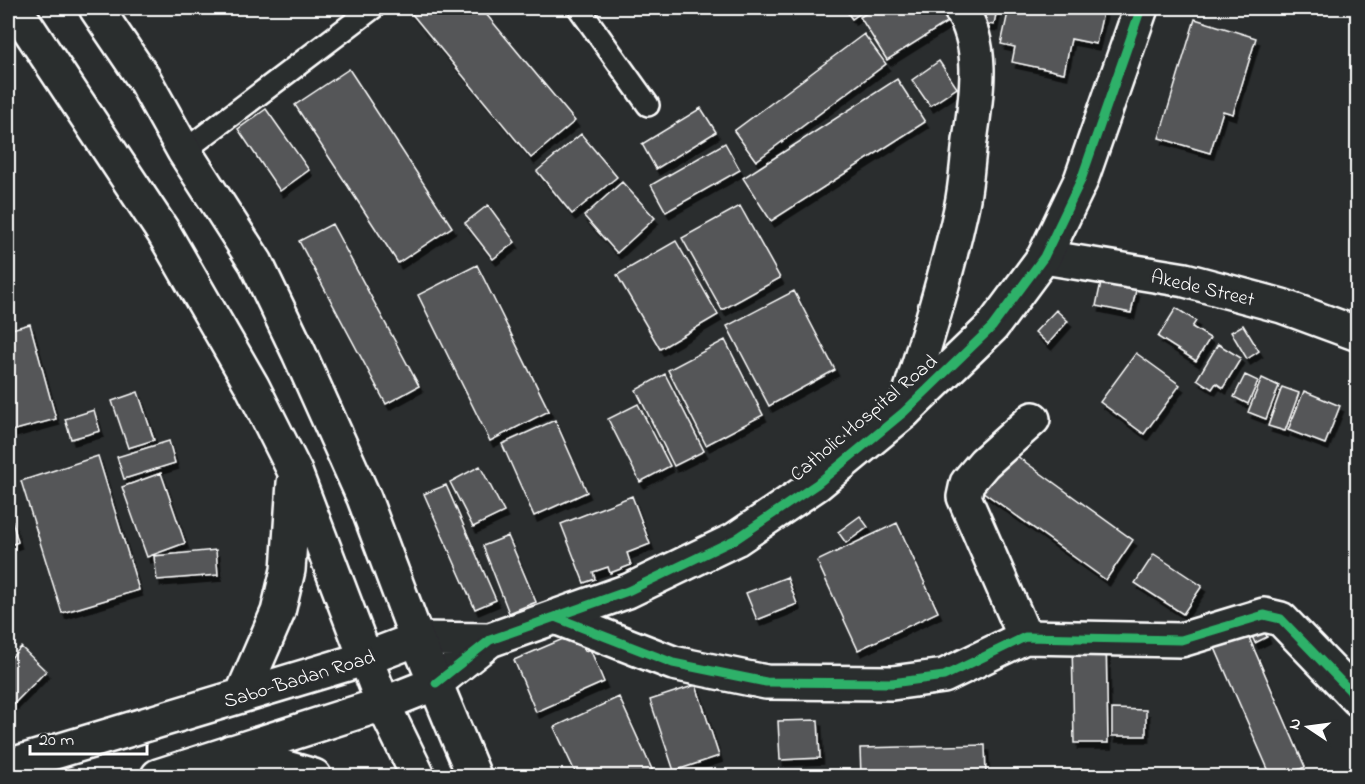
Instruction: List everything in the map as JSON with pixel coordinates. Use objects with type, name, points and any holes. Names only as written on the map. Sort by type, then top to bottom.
[{"type":"main road","points":[[15,8],[164,233],[252,387],[295,472],[384,704],[418,777]]},
{"type":"main road","points":[[96,8],[144,79],[184,151],[256,263],[364,498],[417,639],[474,777]]},
{"type":"main road","name":"Catholic Hospital Road","points":[[436,683],[490,640],[628,591],[736,539],[817,484],[904,412],[992,327],[1044,257],[1081,180],[1141,8]]},
{"type":"main road","points":[[904,412],[934,317],[962,207],[977,92],[977,58],[965,12]]},
{"type":"main road","name":"Akede Street","points":[[1044,257],[1185,280],[1282,306],[1358,334]]},
{"type":"main road","points":[[1026,637],[964,497],[967,483],[984,463],[1032,419]]},
{"type":"main road","points":[[242,695],[278,612],[288,570],[295,472]]},
{"type":"main road","points":[[555,616],[673,663],[766,682],[892,683],[944,676],[1026,637],[1181,639],[1264,615],[1281,619],[1358,699]]},
{"type":"main road","name":"Catholic Hospital Road","points":[[417,639],[490,640]]},
{"type":"main road","name":"Sabo-Badan Road","points":[[8,766],[367,658],[417,639]]},
{"type":"main road","points":[[200,766],[384,704],[436,683]]},
{"type":"main road","points":[[171,718],[200,766]]},
{"type":"main road","points":[[200,766],[314,777]]},
{"type":"lane","points":[[184,151],[373,8]]},
{"type":"lane","points":[[579,8],[648,105]]},
{"type":"building","points":[[407,8],[481,8],[575,121],[531,158]]},
{"type":"building","points":[[844,8],[868,8],[852,19]]},
{"type":"building","points":[[875,8],[941,8],[949,21],[887,60],[860,17]]},
{"type":"building","points":[[984,8],[997,8],[994,25],[981,23]]},
{"type":"building","points":[[1009,8],[1104,8],[1096,44],[1071,39],[1064,73],[1012,62],[1015,47],[1001,44]]},
{"type":"building","points":[[1195,19],[1256,38],[1233,114],[1223,111],[1210,153],[1159,138]]},
{"type":"building","points":[[864,34],[886,64],[756,161],[734,131]]},
{"type":"building","points":[[939,61],[957,88],[930,106],[912,80]]},
{"type":"building","points":[[349,69],[452,227],[398,263],[295,105]]},
{"type":"building","points":[[897,79],[925,122],[771,221],[743,178]]},
{"type":"building","points":[[701,108],[716,132],[656,169],[642,144]]},
{"type":"building","points":[[266,109],[309,170],[280,191],[238,129]]},
{"type":"building","points":[[581,134],[617,177],[572,214],[537,171]]},
{"type":"building","points":[[725,143],[740,170],[666,212],[651,185]]},
{"type":"building","points":[[622,182],[655,218],[617,253],[584,216]]},
{"type":"building","points":[[488,205],[515,242],[493,259],[465,223]]},
{"type":"building","points":[[740,206],[780,278],[722,310],[682,238]]},
{"type":"building","points":[[332,224],[419,386],[386,404],[299,241]]},
{"type":"building","points":[[676,241],[718,315],[660,349],[617,275]]},
{"type":"building","points":[[477,265],[549,411],[490,441],[418,295]]},
{"type":"building","points":[[1101,282],[1136,290],[1131,313],[1096,306]]},
{"type":"building","points":[[794,291],[835,370],[769,406],[727,326]]},
{"type":"building","points":[[1176,308],[1196,321],[1192,327],[1210,338],[1196,361],[1158,337]]},
{"type":"building","points":[[1056,310],[1068,321],[1048,344],[1035,332]]},
{"type":"building","points":[[30,324],[56,419],[8,432],[8,330]]},
{"type":"building","points":[[1243,325],[1259,351],[1247,359],[1231,332]]},
{"type":"building","points":[[725,340],[763,415],[706,445],[668,370]]},
{"type":"building","points":[[1218,344],[1241,358],[1223,388],[1216,383],[1212,389],[1197,379]]},
{"type":"building","points":[[1136,353],[1180,385],[1144,434],[1100,402]]},
{"type":"building","points":[[665,374],[704,451],[674,466],[636,390]]},
{"type":"building","points":[[1245,375],[1258,381],[1248,404],[1234,397]]},
{"type":"building","points":[[1262,378],[1279,386],[1266,419],[1248,412]]},
{"type":"building","points":[[1282,387],[1299,393],[1285,431],[1268,426]]},
{"type":"building","points":[[1304,391],[1340,406],[1325,444],[1288,430]]},
{"type":"building","points":[[138,392],[154,440],[128,448],[112,401]]},
{"type":"building","points":[[638,404],[670,466],[640,482],[608,419]]},
{"type":"building","points":[[94,410],[100,431],[71,439],[65,419]]},
{"type":"building","points":[[555,420],[587,492],[534,516],[502,444]]},
{"type":"building","points":[[169,441],[175,463],[124,479],[117,457]]},
{"type":"building","points":[[1010,451],[1133,540],[1106,580],[982,491]]},
{"type":"building","points":[[98,456],[139,590],[62,613],[21,481]]},
{"type":"building","points":[[480,466],[504,512],[473,527],[450,482]]},
{"type":"building","points":[[161,473],[185,543],[147,557],[122,487]]},
{"type":"building","points":[[446,485],[496,600],[475,609],[424,494]]},
{"type":"building","points":[[632,496],[650,544],[627,553],[631,565],[610,573],[608,567],[593,572],[595,579],[584,583],[561,524]]},
{"type":"building","points":[[10,513],[18,542],[8,546],[8,514]]},
{"type":"building","points":[[860,516],[868,527],[846,543],[838,532]]},
{"type":"building","points":[[897,523],[938,612],[858,650],[817,561]]},
{"type":"building","points":[[508,536],[536,602],[509,613],[483,546]]},
{"type":"building","points":[[216,550],[218,575],[157,580],[154,556]]},
{"type":"building","points":[[1154,554],[1202,586],[1183,614],[1135,583]]},
{"type":"building","points":[[787,577],[797,604],[757,620],[746,593]]},
{"type":"building","points":[[1260,621],[1267,637],[1255,643],[1248,627]]},
{"type":"building","points":[[1244,626],[1305,767],[1284,776],[1271,776],[1212,641]]},
{"type":"building","points":[[577,633],[585,651],[590,649],[604,682],[536,712],[514,660]]},
{"type":"building","points":[[1106,641],[1108,743],[1074,743],[1072,642]]},
{"type":"building","points":[[21,647],[46,671],[8,710],[8,661]]},
{"type":"building","points":[[696,685],[719,756],[674,771],[650,700]]},
{"type":"building","points":[[619,697],[655,776],[577,776],[554,727]]},
{"type":"building","points":[[1112,709],[1146,710],[1146,736],[1112,736]]},
{"type":"building","points":[[818,720],[820,758],[780,760],[778,721]]},
{"type":"building","points":[[985,745],[986,776],[861,776],[860,748]]},
{"type":"cycle path","points":[[436,683],[490,640],[628,591],[736,539],[817,484],[904,412],[992,327],[1044,257],[1081,180],[1141,8]]},
{"type":"cycle path","points":[[555,617],[673,663],[766,682],[892,683],[944,676],[1025,637],[1181,640],[1264,615],[1281,619],[1358,699]]}]
